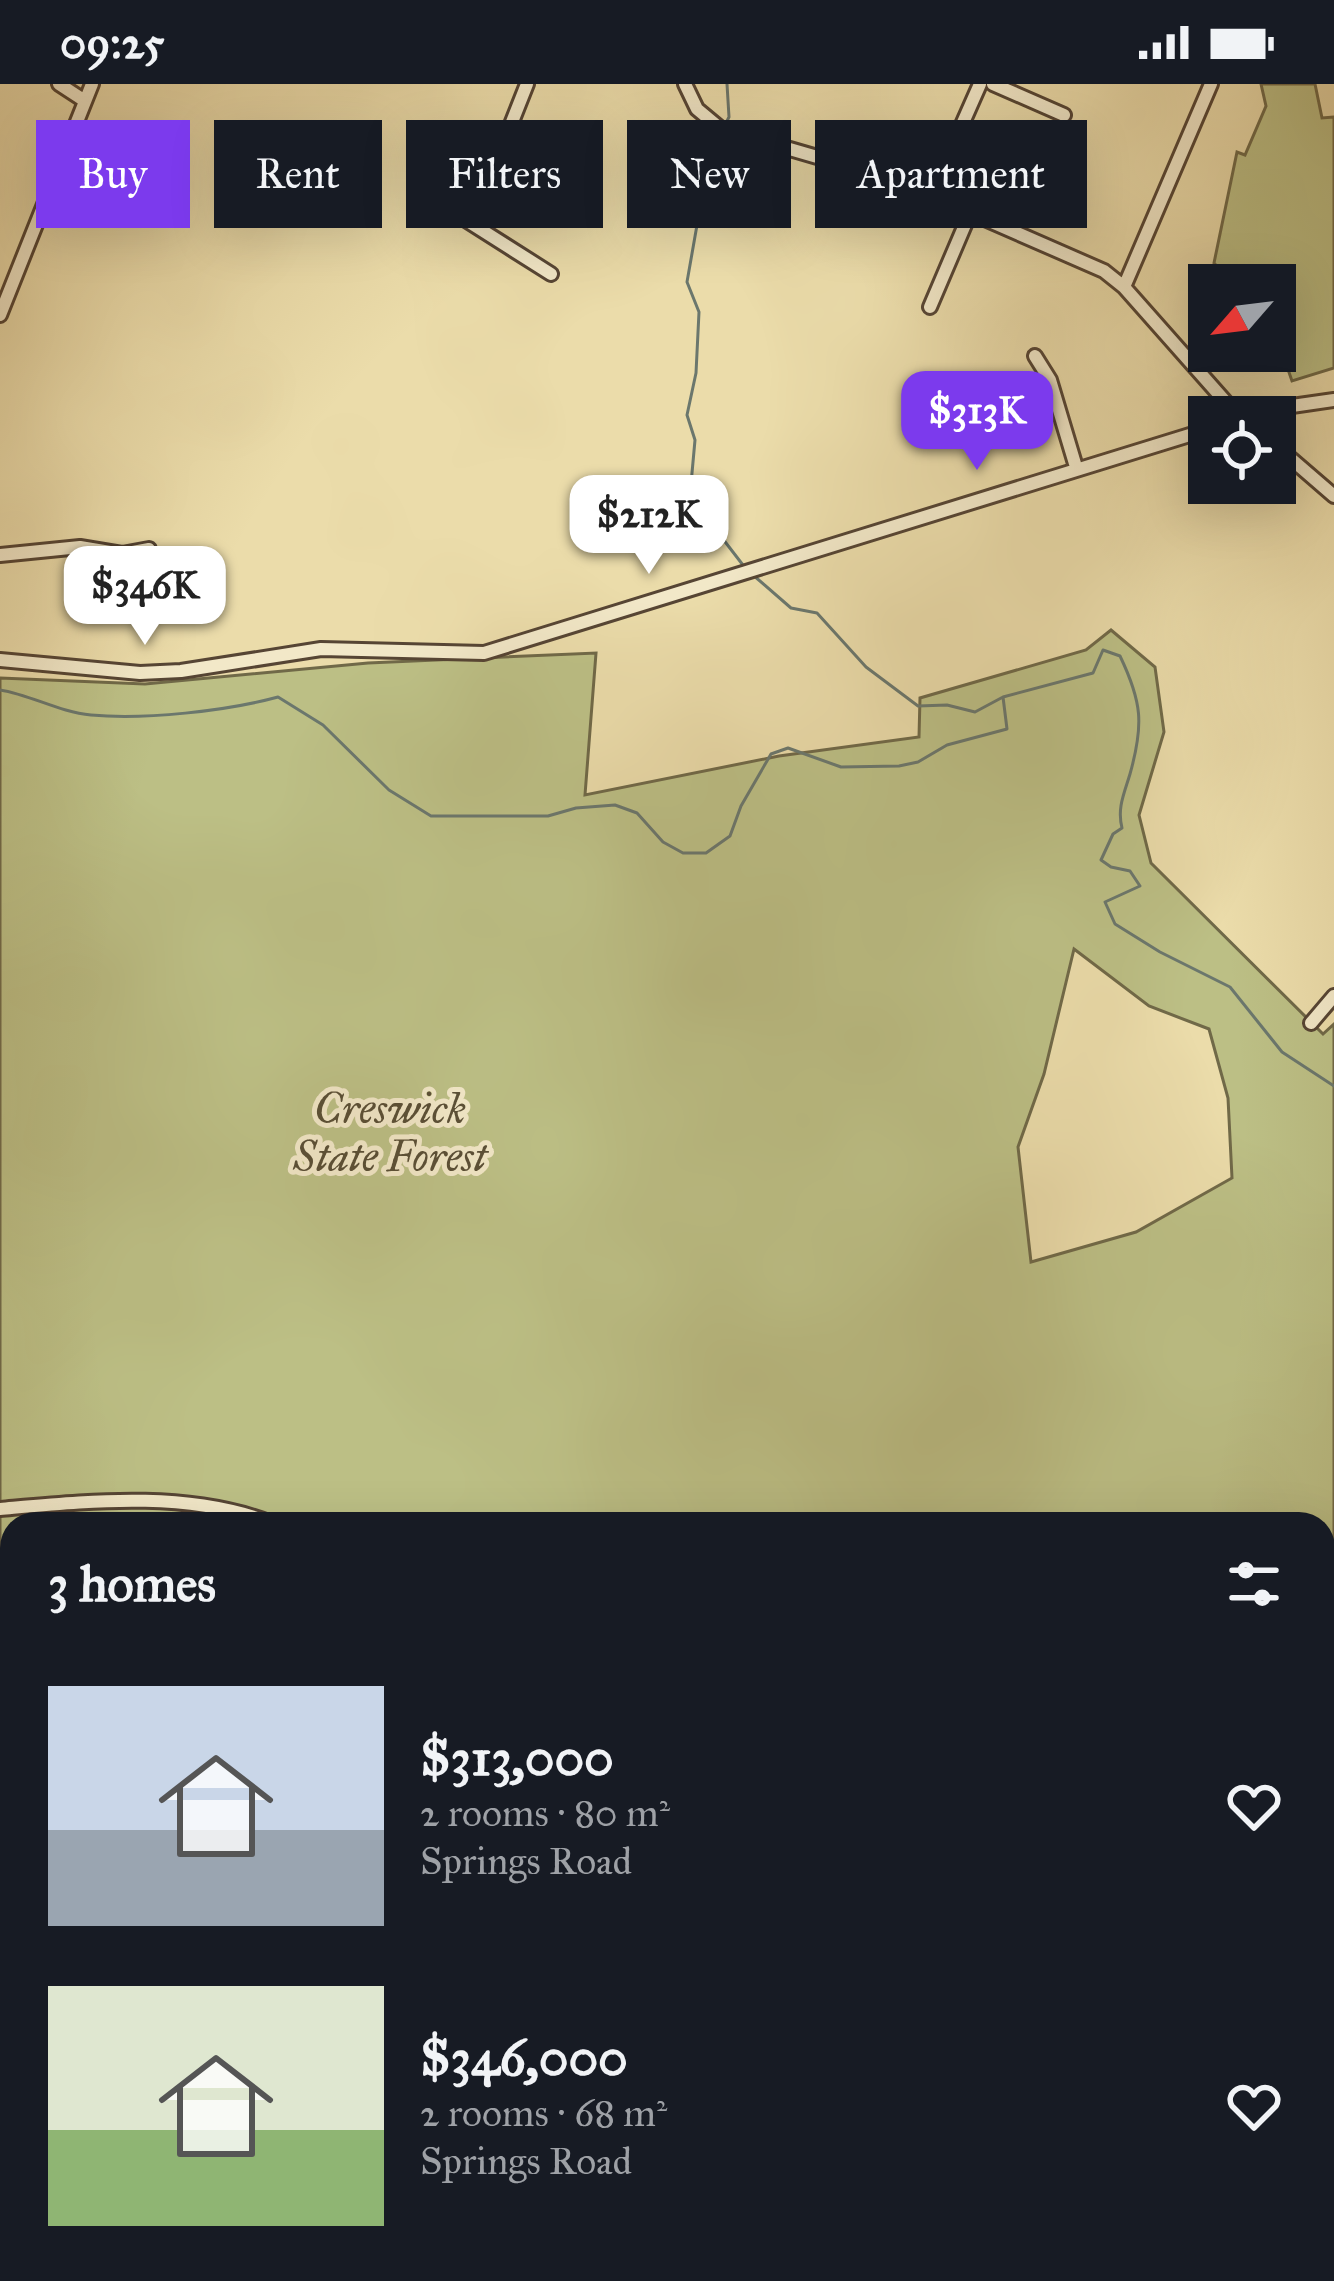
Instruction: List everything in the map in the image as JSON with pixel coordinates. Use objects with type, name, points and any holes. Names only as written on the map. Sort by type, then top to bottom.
[{"type":"street","points":[[59,84],[85,101]]},
{"type":"street","points":[[0,315],[92,84]]},
{"type":"street","points":[[513,120],[527,84]]},
{"type":"street","points":[[686,84],[697,109],[721,129],[815,156]]},
{"type":"street","points":[[964,120],[980,84]]},
{"type":"street","points":[[993,84],[1064,115]]},
{"type":"street","points":[[1124,287],[1209,87]]},
{"type":"street","points":[[478,228],[551,274]]},
{"type":"street","points":[[929,307],[963,228]]},
{"type":"street","points":[[1005,228],[1100,269],[1124,287],[1220,396]]},
{"type":"street","points":[[1034,356],[1051,383],[1076,467]]},
{"type":"street","points":[[1296,408],[1334,400]]},
{"type":"street","points":[[0,660],[140,673],[322,649],[464,655],[505,647],[1188,435]]},
{"type":"street","points":[[1296,463],[1334,496]]},
{"type":"street","points":[[0,555],[76,548],[120,554],[149,549]]},
{"type":"street","points":[[1311,1022],[1334,996]]},
{"type":"street","points":[[0,1509],[191,1502],[244,1512]]},
{"type":"green space","points":[[1261,84],[1315,84],[1322,118],[1334,117],[1334,368],[1292,381],[1289,372],[1296,372],[1296,264],[1214,263],[1237,152],[1245,155],[1266,106]]},
{"type":"green space","name":"Creswick State Forest","points":[[1111,630],[1155,667],[1164,732],[1139,815],[1151,863],[1323,1034],[1334,1024],[1334,1512],[0,1512],[0,678],[145,684],[368,663],[596,653],[585,795],[779,756],[919,737],[920,698],[1086,650]],"holes":[[[1074,949],[1149,1006],[1209,1029],[1228,1098],[1232,1178],[1136,1232],[1031,1262],[1018,1147],[1044,1074]]]},
{"type":"waterway","points":[[727,84],[728,120]]},
{"type":"waterway","points":[[696,228],[687,282],[699,312],[696,373],[687,415],[695,440],[691,484],[706,517],[746,569]]},
{"type":"waterway","points":[[753,575],[791,608],[817,613],[866,667],[918,706],[947,705],[975,712],[1003,697],[1093,673],[1103,650],[1120,656],[1137,700],[1139,727],[1121,807],[1122,828],[1113,834],[1101,860],[1130,871],[1140,886],[1105,902],[1115,924],[1230,987],[1282,1052],[1334,1086]]},
{"type":"waterway","points":[[0,690],[79,713],[112,716],[185,713],[278,697],[323,725],[389,790],[431,816],[548,816],[615,805],[637,813],[663,842],[683,853],[706,853],[730,836],[771,754],[788,748],[841,767],[918,762],[947,745],[1007,729],[1003,697]]}]
